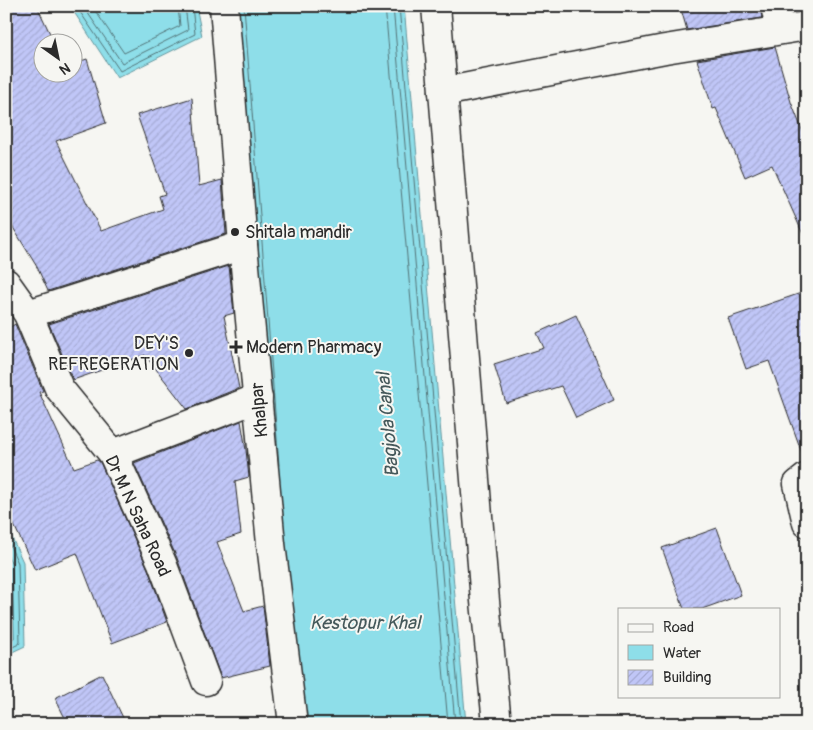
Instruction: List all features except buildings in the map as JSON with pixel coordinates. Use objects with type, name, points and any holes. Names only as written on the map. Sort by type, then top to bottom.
[{"type":"street","name":"Khalpar","points":[[224,6],[243,245],[271,544],[293,724]]},
{"type":"street","points":[[436,6],[484,600],[497,724]]},
{"type":"street","points":[[443,92],[665,49],[778,18],[807,26]]},
{"type":"street","points":[[28,314],[243,245]]},
{"type":"street","name":"Dr M N Saha Road","points":[[6,283],[28,314],[60,388],[113,454],[162,563],[206,682]]},
{"type":"street","points":[[113,454],[258,398]]},
{"type":"street","points":[[807,477],[798,484],[807,523]]},
{"type":"water","points":[[70,6],[196,6],[202,36],[117,78]]},
{"type":"water","name":"Kestopur Khal","points":[[225,6],[404,6],[466,724],[280,724]]},
{"type":"water","points":[[6,525],[23,562],[25,646],[6,655]]},
{"type":"place","name":"Shitala mandir","points":[[235,232]]},
{"type":"place","name":"Modern Pharmacy","points":[[236,347]]},
{"type":"place","name":"DEY'S REFREGERATION","points":[[189,353]]},
{"type":"water label","name":"Bagjola Canal","points":[[387,425]]}]
